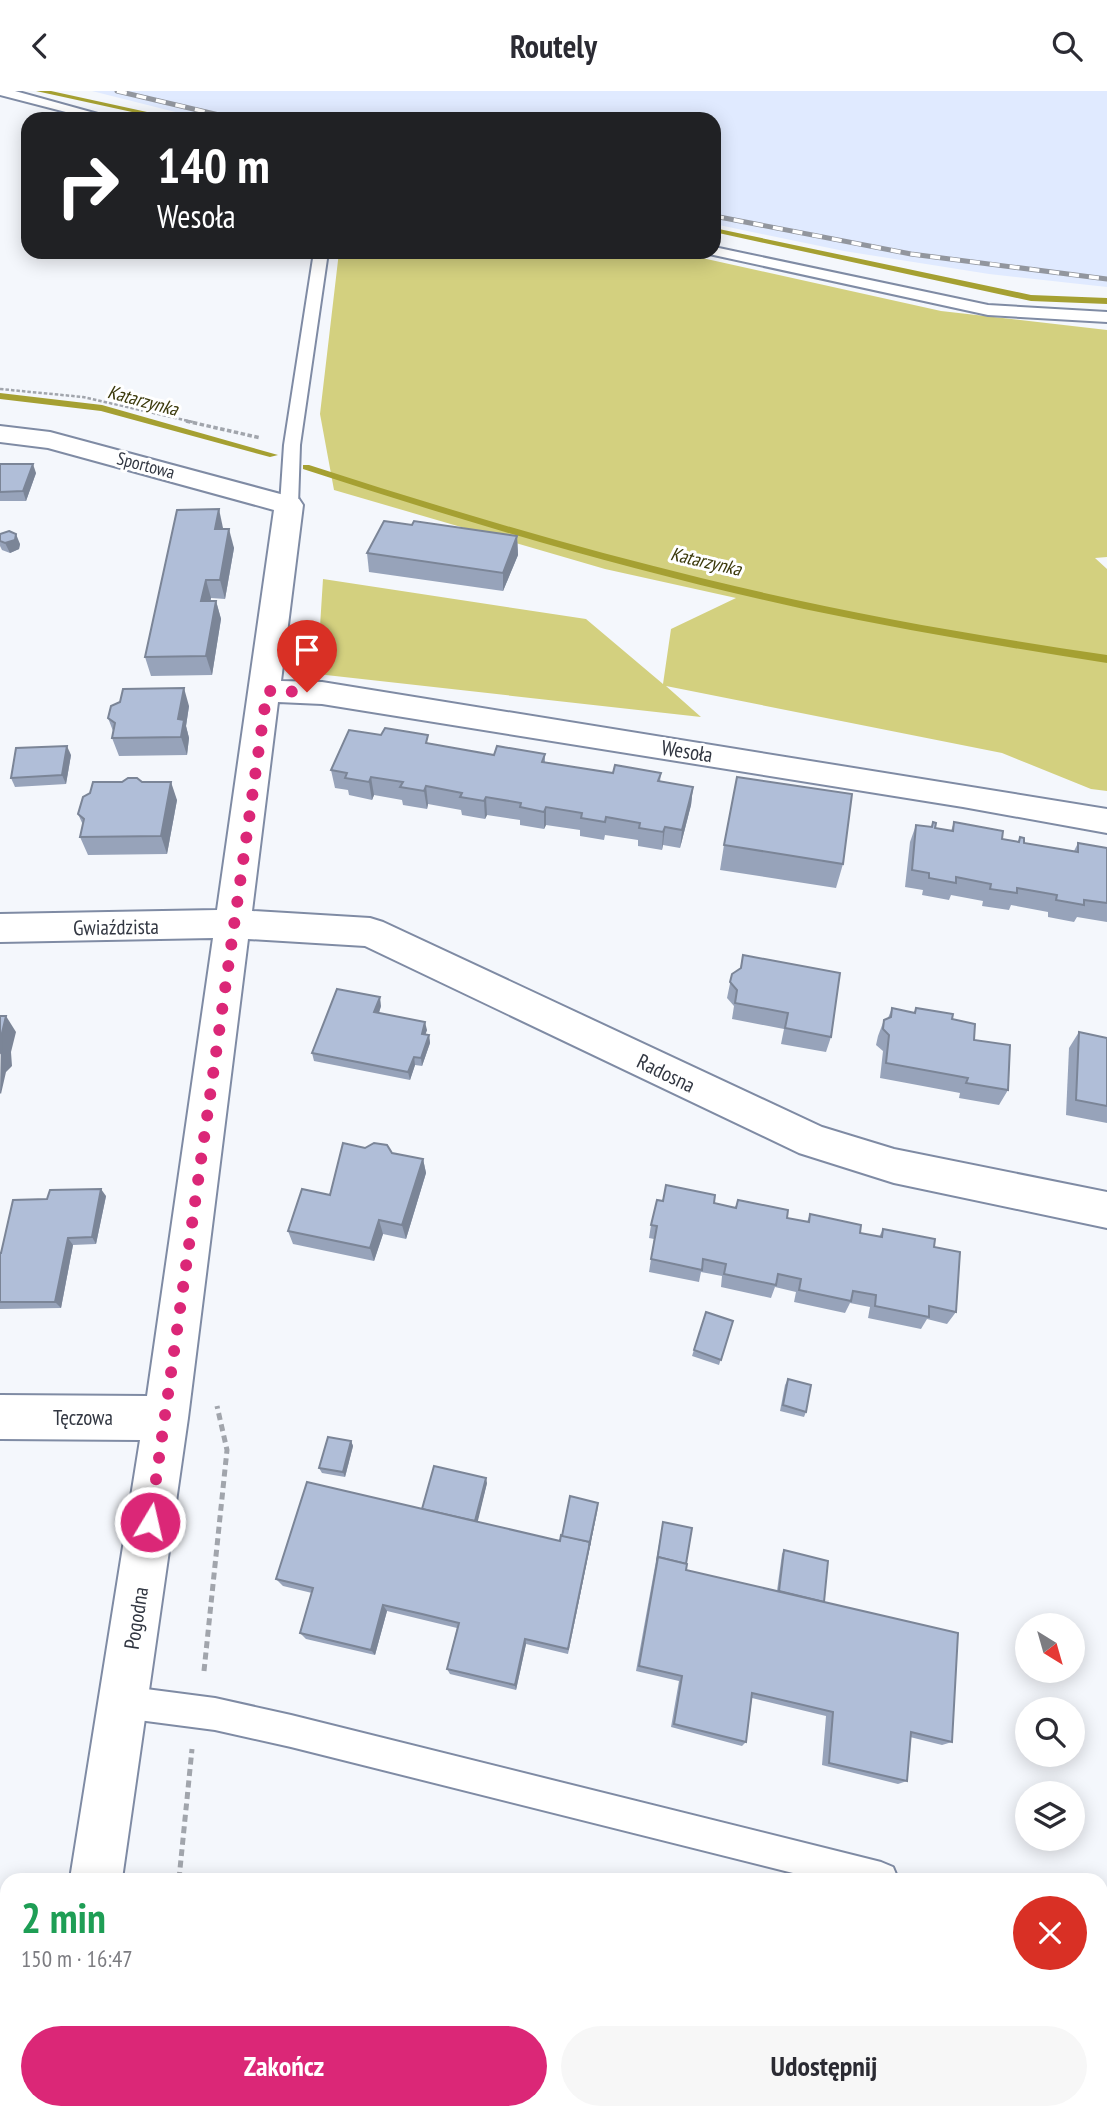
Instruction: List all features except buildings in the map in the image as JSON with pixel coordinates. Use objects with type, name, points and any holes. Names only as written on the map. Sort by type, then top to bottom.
[{"type":"street","name":"Sportowa","points":[[0,434],[50,440],[289,505]]},
{"type":"street","name":"Pogodna","points":[[97,1873],[166,1418],[267,691],[289,505]]},
{"type":"street","name":"Wesoła","points":[[267,691],[335,695],[950,793],[1107,821]]},
{"type":"street","name":"Gwiaździsta","points":[[0,928],[233,924]]},
{"type":"street","name":"Radosna","points":[[233,924],[370,932],[813,1141],[894,1165],[1107,1210]]},
{"type":"street","name":"Tęczowa","points":[[0,1417],[166,1418]]},
{"type":"lane","points":[[0,91],[82,112]]},
{"type":"lane","points":[[721,253],[988,310],[1107,317]]},
{"type":"lane","points":[[289,505],[292,445],[320,259]]},
{"type":"lane","points":[[122,1702],[215,1714],[291,1731],[857,1873]]},
{"type":"path","points":[[0,389],[83,397],[292,445]]},
{"type":"path","points":[[204,1674],[227,1450],[215,1400]]},
{"type":"path","points":[[180,1873],[193,1738]]},
{"type":"shaded area","points":[[92,91],[1107,91],[1107,287],[989,274],[844,251],[721,225],[721,112],[175,112]]},
{"type":"shaded area","points":[[338,259],[707,259],[941,311],[1107,330],[1107,557],[1095,558],[1107,569],[1107,791],[1091,789],[1002,753],[666,686],[701,717],[317,674],[323,579],[586,619],[663,684],[671,629],[736,598],[605,569],[334,490],[320,414]]},
{"type":"waterway","points":[[40,91],[141,112]]},
{"type":"waterway","points":[[721,232],[1031,298],[1107,301]]},
{"type":"waterway","name":"Katarzynka","points":[[0,396],[102,408],[273,455]]},
{"type":"waterway","name":"Katarzynka","points":[[306,467],[503,529],[702,582],[904,626],[1107,659]]},
{"type":"railway","points":[[117,91],[206,112]]},
{"type":"railway","points":[[721,217],[911,254],[1107,279]]},
{"type":"route","points":[[150,1522],[267,691],[307,692]]}]
